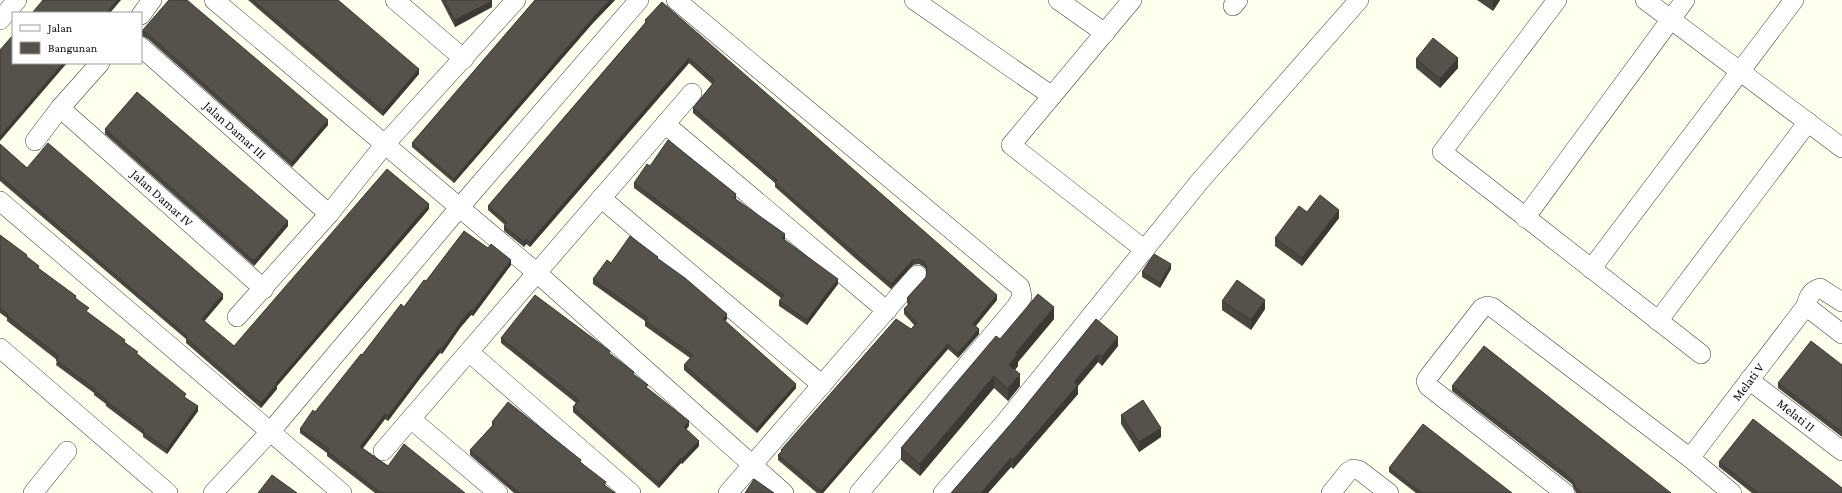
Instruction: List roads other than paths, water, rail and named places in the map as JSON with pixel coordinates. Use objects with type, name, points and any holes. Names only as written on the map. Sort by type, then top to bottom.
[{"type":"street","points":[[0,20],[17,0]]},
{"type":"street","points":[[142,14],[152,0]]},
{"type":"street","points":[[214,0],[537,273],[784,493]]},
{"type":"street","points":[[395,0],[464,59]]},
{"type":"street","points":[[237,317],[264,289],[329,214],[385,144],[464,59],[516,0]]},
{"type":"street","points":[[213,493],[271,431],[459,208],[640,0]]},
{"type":"street","points":[[676,0],[1020,287],[1022,297],[1016,307],[859,493]]},
{"type":"street","points":[[914,0],[1052,96]]},
{"type":"street","points":[[1058,0],[1105,33]]},
{"type":"street","points":[[1132,0],[1011,145],[1145,250]]},
{"type":"street","points":[[943,493],[1006,421],[1200,181],[1359,0]]},
{"type":"street","points":[[1557,0],[1442,152],[1702,354]]},
{"type":"street","points":[[1645,0],[1842,148]]},
{"type":"street","points":[[1525,218],[1685,0]]},
{"type":"street","points":[[1591,269],[1794,0]]},
{"type":"street","name":"Jalan Damar III","points":[[142,48],[329,214]]},
{"type":"street","points":[[35,141],[60,108],[99,64]]},
{"type":"street","points":[[384,451],[692,93]]},
{"type":"street","name":"Jalan Damar IV","points":[[60,108],[264,289]]},
{"type":"street","points":[[1658,321],[1808,122]]},
{"type":"street","points":[[664,124],[887,311]]},
{"type":"street","points":[[601,198],[822,386]]},
{"type":"street","points":[[0,201],[342,493]]},
{"type":"street","points":[[728,493],[917,275]]},
{"type":"street","name":"Melati V","points":[[1690,458],[1806,306],[1808,297],[1814,290],[1820,288],[1842,302]]},
{"type":"street","points":[[1565,493],[1428,386],[1426,380],[1482,308],[1487,306],[1492,307],[1690,458],[1732,493]]},
{"type":"street","points":[[1806,306],[1842,334]]},
{"type":"street","points":[[0,348],[168,493]]},
{"type":"street","points":[[469,352],[631,493]]},
{"type":"street","name":"Melati II","points":[[1749,380],[1842,451]]},
{"type":"street","points":[[411,420],[498,493]]},
{"type":"street","points":[[33,493],[67,451]]},
{"type":"street","points":[[1331,493],[1353,468],[1359,470],[1389,493]]}]
